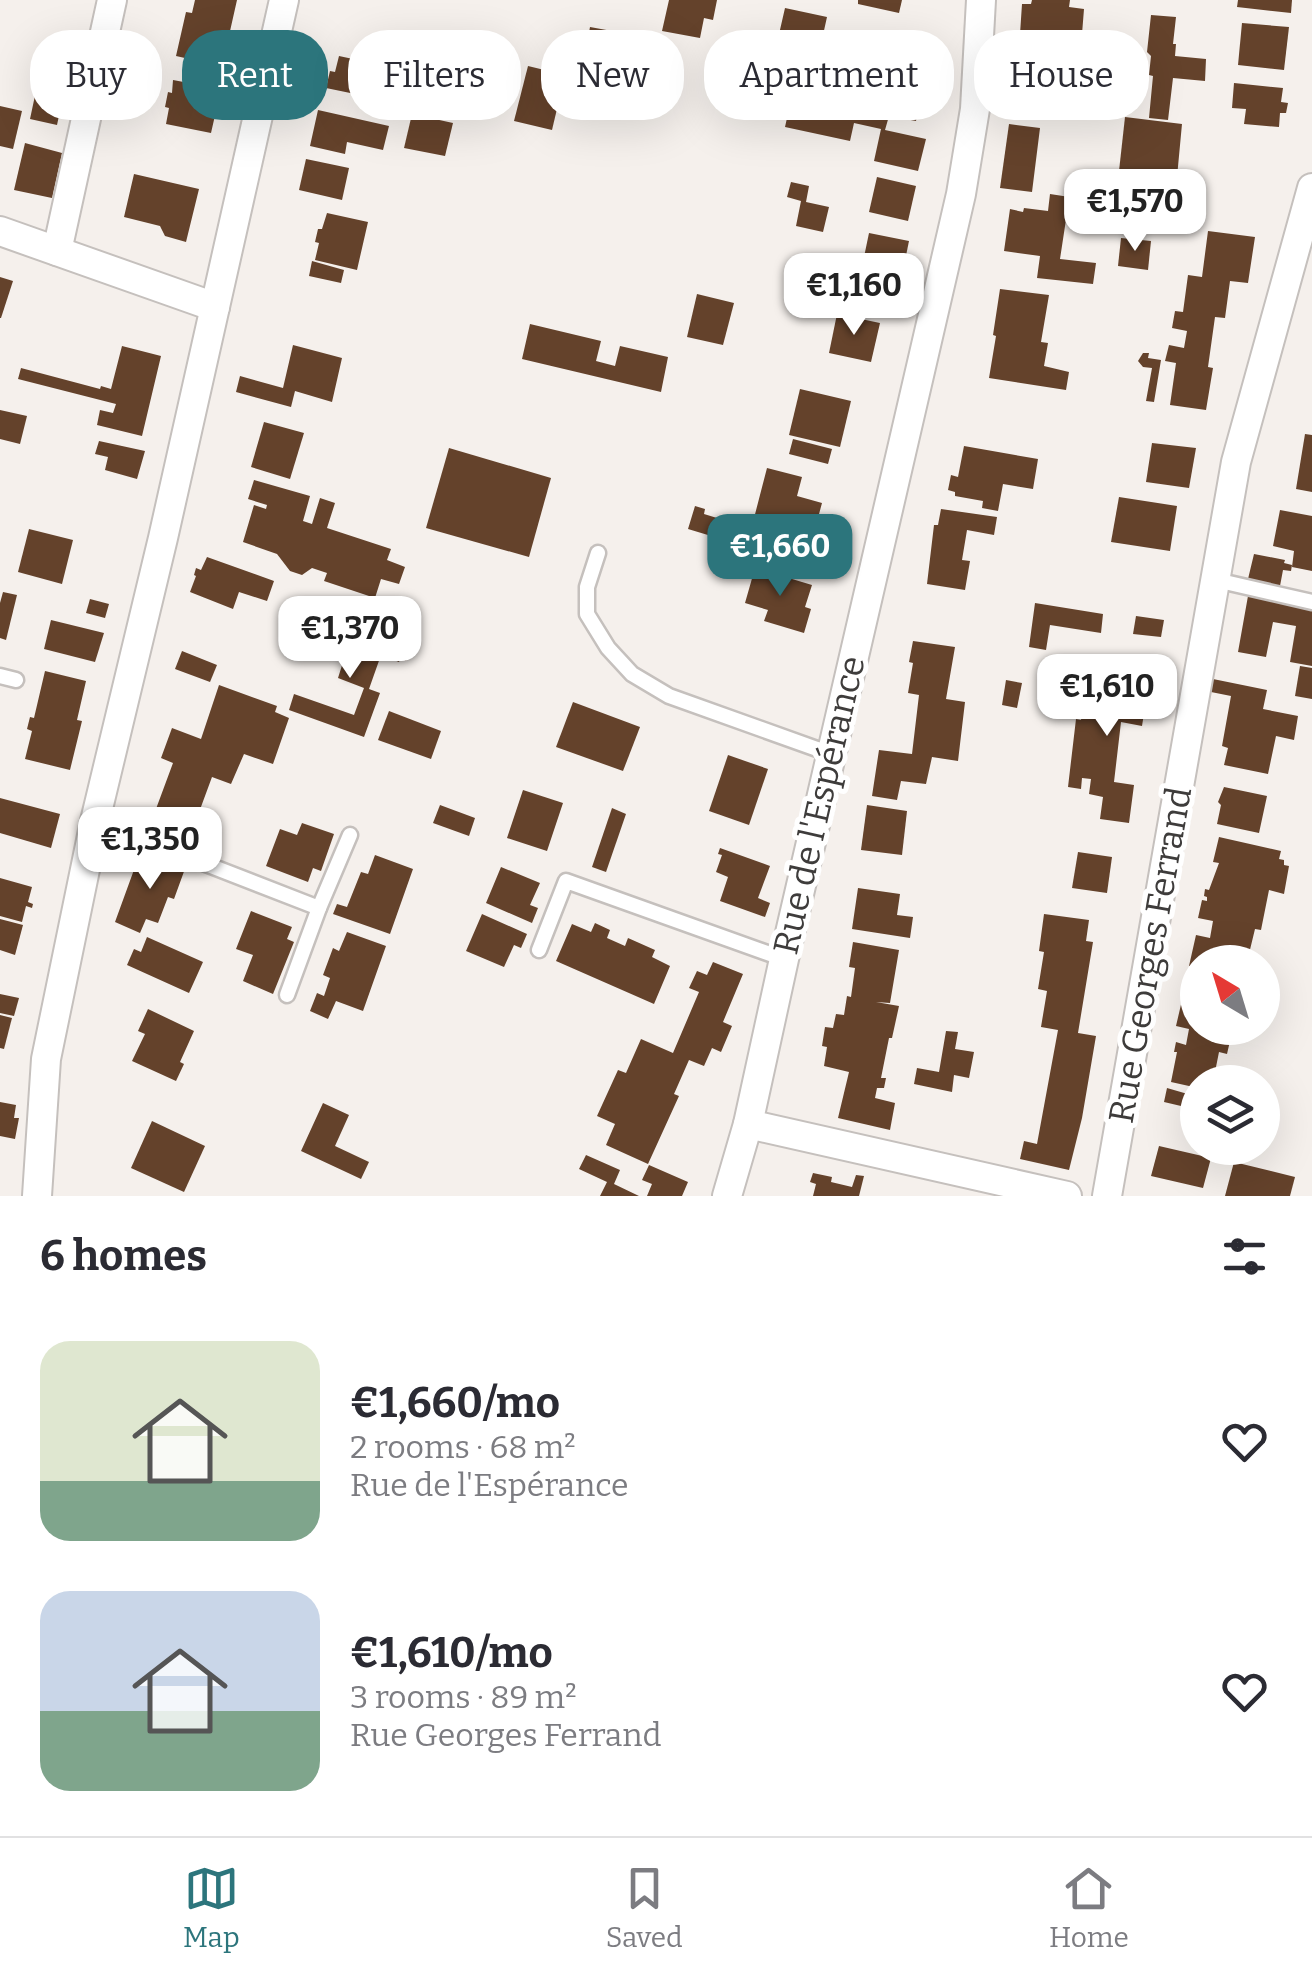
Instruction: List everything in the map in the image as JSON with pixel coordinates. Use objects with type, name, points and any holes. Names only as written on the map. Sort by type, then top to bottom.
[{"type":"street","points":[[57,251],[112,0]]},
{"type":"street","points":[[38,1196],[46,1059],[95,820],[284,0]]},
{"type":"street","name":"Rue de l'Espérance","points":[[727,1196],[748,1124],[961,194],[975,109],[982,0]]},
{"type":"street","name":"Rue Georges Ferrand","points":[[1107,1196],[1236,462],[1312,188]]},
{"type":"street","points":[[0,232],[215,308]]},
{"type":"street","points":[[748,1124],[1066,1196]]},
{"type":"lane","points":[[598,553],[587,587],[587,614],[608,648],[632,674],[669,696],[831,754]]},
{"type":"lane","points":[[1216,580],[1312,602]]},
{"type":"lane","points":[[0,676],[16,680]]},
{"type":"lane","points":[[95,820],[319,908]]},
{"type":"lane","points":[[287,995],[350,835]]},
{"type":"lane","points":[[539,950],[566,881],[784,959]]},
{"type":"building","points":[[195,0],[237,0],[230,30],[182,30],[182,57],[176,56],[186,12],[192,13]]},
{"type":"building","points":[[669,0],[717,0],[713,20],[704,18],[700,38],[684,35],[684,30],[662,30]]},
{"type":"building","points":[[858,0],[902,0],[899,13],[858,4]]},
{"type":"building","points":[[1032,0],[1070,0],[1069,7],[1084,9],[1082,30],[1020,30],[1022,4],[1031,4]]},
{"type":"building","points":[[1238,0],[1292,0],[1291,13],[1237,7]]},
{"type":"building","points":[[785,8],[827,17],[824,30],[780,30]]},
{"type":"building","points":[[1151,15],[1176,17],[1175,56],[1206,59],[1205,81],[1173,78],[1168,120],[1149,118],[1153,76],[1149,75]]},
{"type":"building","points":[[1242,23],[1289,27],[1284,70],[1238,65]]},
{"type":"building","points":[[339,56],[348,58],[348,93],[328,88],[330,71],[335,72]]},
{"type":"building","points":[[528,66],[541,69],[541,120],[554,120],[552,130],[514,121],[521,120],[521,94]]},
{"type":"building","points":[[173,80],[182,82],[182,120],[214,120],[211,133],[166,124],[169,108],[165,107],[168,92],[172,93]]},
{"type":"building","points":[[1234,83],[1283,88],[1281,102],[1288,103],[1286,113],[1280,113],[1279,127],[1244,124],[1246,109],[1232,108]]},
{"type":"building","points":[[0,106],[22,111],[13,149],[0,146]]},
{"type":"building","points":[[328,112],[348,117],[348,120],[389,126],[383,150],[347,142],[345,154],[310,146],[316,120],[328,120]]},
{"type":"building","points":[[411,120],[453,123],[445,156],[404,148]]},
{"type":"building","points":[[787,120],[888,120],[885,130],[926,139],[918,171],[874,161],[881,129],[854,123],[850,141],[785,127]]},
{"type":"building","points":[[1125,120],[1182,124],[1177,177],[1119,171]]},
{"type":"building","points":[[1009,124],[1040,128],[1032,192],[1000,188]]},
{"type":"building","points":[[25,143],[62,153],[52,198],[14,190]]},
{"type":"building","points":[[306,159],[349,168],[342,200],[299,190]]},
{"type":"building","points":[[134,174],[199,189],[186,242],[165,236],[160,226],[124,217]]},
{"type":"building","points":[[877,177],[916,186],[908,221],[869,212]]},
{"type":"building","points":[[791,182],[809,186],[806,202],[829,207],[823,232],[796,226],[801,201],[787,197]]},
{"type":"building","points":[[1117,185],[1190,191],[1187,211],[1115,202],[1110,198]]},
{"type":"building","points":[[1050,194],[1076,198],[1073,214],[1067,213],[1060,259],[1096,263],[1093,284],[1037,278],[1040,256],[1004,251],[1010,209],[1048,211]]},
{"type":"building","points":[[327,213],[368,222],[357,270],[315,260],[318,229],[322,229]]},
{"type":"building","points":[[1208,231],[1255,237],[1248,283],[1230,281],[1225,318],[1215,317],[1206,410],[1170,405],[1176,363],[1165,361],[1169,345],[1184,348],[1187,331],[1172,328],[1175,311],[1183,312],[1188,275],[1202,277]]},
{"type":"building","points":[[869,233],[909,241],[898,295],[858,286]]},
{"type":"building","points":[[1121,238],[1151,241],[1148,270],[1118,266]]},
{"type":"building","points":[[312,261],[344,270],[341,283],[309,276]]},
{"type":"building","points":[[807,263],[838,270],[835,280],[805,273]]},
{"type":"building","points":[[0,277],[13,281],[1,318],[0,318]]},
{"type":"building","points":[[1000,289],[1049,295],[1041,342],[1048,343],[1044,366],[1069,372],[1066,390],[989,378]]},
{"type":"building","points":[[697,294],[734,303],[723,345],[687,337]]},
{"type":"building","points":[[837,314],[880,323],[871,362],[829,353]]},
{"type":"building","points":[[530,324],[601,341],[596,361],[615,366],[620,346],[668,357],[661,392],[522,359]]},
{"type":"building","points":[[293,345],[342,358],[332,402],[295,391],[291,407],[236,392],[240,376],[283,388]]},
{"type":"building","points":[[122,346],[161,356],[142,436],[97,425],[100,410],[113,413],[116,404],[18,379],[21,368],[111,389]]},
{"type":"building","points":[[1143,353],[1161,360],[1154,402],[1146,401],[1152,368],[1143,367],[1138,361]]},
{"type":"building","points":[[800,389],[851,401],[840,447],[789,435]]},
{"type":"building","points":[[0,410],[27,416],[20,444],[0,439]]},
{"type":"building","points":[[264,422],[304,433],[290,479],[251,467]]},
{"type":"building","points":[[1305,434],[1312,435],[1312,492],[1296,489]]},
{"type":"building","points":[[793,439],[832,449],[828,464],[789,454]]},
{"type":"building","points":[[99,441],[145,451],[137,479],[105,470],[108,457],[95,454]]},
{"type":"building","points":[[1152,443],[1196,448],[1189,488],[1146,482]]},
{"type":"building","points":[[964,446],[1038,459],[1033,489],[1003,484],[998,511],[982,508],[983,501],[955,496],[955,492],[948,490],[951,475],[958,477]]},
{"type":"building","points":[[449,448],[551,478],[529,557],[426,528]]},
{"type":"building","points":[[767,468],[802,477],[797,496],[822,503],[812,540],[844,549],[837,574],[781,557],[788,533],[753,522]]},
{"type":"building","points":[[254,480],[310,496],[303,521],[312,524],[320,498],[335,503],[327,528],[391,549],[387,560],[405,567],[399,584],[381,579],[375,598],[324,581],[327,573],[312,568],[302,575],[290,571],[277,554],[243,542],[254,505],[266,509],[267,505],[248,499]]},
{"type":"building","points":[[1119,497],[1177,506],[1170,551],[1111,542]]},
{"type":"building","points":[[695,506],[705,509],[704,514],[756,530],[751,548],[688,529]]},
{"type":"building","points":[[941,509],[997,517],[994,535],[967,530],[962,560],[970,561],[965,590],[927,584],[934,525],[938,525]]},
{"type":"building","points":[[1280,510],[1312,516],[1312,571],[1292,567],[1294,551],[1273,546]]},
{"type":"building","points":[[29,529],[73,540],[62,584],[18,572]]},
{"type":"building","points":[[1254,554],[1292,565],[1291,571],[1283,570],[1280,586],[1248,579]]},
{"type":"building","points":[[207,557],[274,581],[267,601],[239,592],[233,609],[190,592],[196,568],[201,570]]},
{"type":"building","points":[[755,568],[812,585],[805,607],[811,609],[804,633],[764,621],[768,610],[745,603]]},
{"type":"building","points":[[3,592],[17,595],[6,640],[0,638]]},
{"type":"building","points":[[1248,596],[1312,610],[1312,666],[1290,662],[1296,626],[1273,622],[1266,657],[1238,652]]},
{"type":"building","points":[[90,599],[109,604],[105,618],[86,613]]},
{"type":"building","points":[[1035,603],[1103,614],[1101,633],[1050,625],[1046,650],[1029,647]]},
{"type":"building","points":[[1136,616],[1164,620],[1161,637],[1133,634]]},
{"type":"building","points":[[51,620],[104,633],[95,662],[44,649]]},
{"type":"building","points":[[331,626],[408,654],[406,661],[399,662],[381,655],[369,689],[380,693],[364,737],[289,710],[294,694],[354,715],[364,688],[338,678],[344,659],[322,651]]},
{"type":"building","points":[[913,641],[955,647],[946,699],[965,702],[958,761],[932,757],[926,784],[901,781],[897,800],[872,796],[879,750],[912,754],[919,695],[908,693]]},
{"type":"building","points":[[182,651],[217,665],[210,682],[175,669]]},
{"type":"building","points":[[1300,666],[1312,668],[1312,699],[1295,696]]},
{"type":"building","points":[[1096,668],[1130,673],[1128,679],[1149,682],[1142,726],[1121,722],[1114,782],[1134,785],[1129,823],[1100,819],[1103,797],[1089,794],[1091,779],[1082,778],[1081,789],[1068,787],[1076,719],[1081,720],[1086,685],[1093,686]]},
{"type":"building","points":[[45,671],[86,681],[77,720],[82,721],[70,770],[25,759],[32,731],[27,729],[30,717],[34,718]]},
{"type":"building","points":[[1213,679],[1267,690],[1263,709],[1298,716],[1294,740],[1276,736],[1268,774],[1224,765],[1228,748],[1222,746],[1231,696],[1211,692]]},
{"type":"building","points":[[1006,680],[1022,683],[1017,708],[1002,705]]},
{"type":"building","points":[[219,685],[277,706],[275,712],[289,718],[273,764],[244,754],[231,784],[212,777],[198,815],[204,817],[192,850],[157,838],[163,821],[153,817],[173,763],[161,758],[172,728],[201,739]]},
{"type":"building","points":[[573,702],[640,727],[623,771],[556,747]]},
{"type":"building","points":[[389,711],[441,731],[431,759],[378,740]]},
{"type":"building","points":[[728,755],[768,769],[749,825],[709,811]]},
{"type":"building","points":[[1224,787],[1267,796],[1259,833],[1217,824],[1221,805],[1218,802]]},
{"type":"building","points":[[523,790],[563,803],[547,851],[507,838]]},
{"type":"building","points":[[0,798],[60,814],[51,848],[0,833]]},
{"type":"building","points":[[440,805],[475,818],[469,836],[433,823]]},
{"type":"building","points":[[867,805],[907,811],[902,855],[861,850]]},
{"type":"building","points":[[612,808],[626,814],[606,872],[592,867]]},
{"type":"building","points":[[302,823],[334,834],[321,871],[313,868],[308,882],[266,866],[280,829],[297,835]]},
{"type":"building","points":[[1219,837],[1281,851],[1279,859],[1289,866],[1284,894],[1269,890],[1261,930],[1255,929],[1251,945],[1194,945],[1196,935],[1210,938],[1213,921],[1198,918],[1202,900],[1207,901],[1205,889],[1209,890],[1219,863],[1213,862]]},
{"type":"building","points":[[720,848],[770,866],[758,898],[770,903],[765,917],[720,901],[728,877],[716,872],[722,855],[718,854]]},
{"type":"building","points":[[1078,852],[1112,857],[1107,893],[1072,888]]},
{"type":"building","points":[[152,853],[186,866],[174,899],[168,897],[158,923],[146,919],[140,933],[115,922],[135,867],[145,871]]},
{"type":"building","points":[[375,855],[413,869],[390,934],[333,914],[337,904],[347,907],[361,872],[368,874]]},
{"type":"building","points":[[501,867],[540,883],[530,905],[538,908],[532,923],[486,903]]},
{"type":"building","points":[[0,878],[32,887],[28,902],[33,904],[32,908],[26,906],[22,922],[0,916]]},
{"type":"building","points":[[858,888],[900,894],[897,915],[913,917],[910,938],[852,929]]},
{"type":"building","points":[[251,911],[292,927],[287,939],[294,942],[273,994],[243,981],[253,955],[236,949]]},
{"type":"building","points":[[482,914],[527,934],[521,948],[514,945],[504,967],[466,951]]},
{"type":"building","points":[[1044,914],[1089,920],[1086,941],[1093,942],[1078,1033],[1096,1036],[1069,1170],[1020,1159],[1024,1141],[1037,1144],[1058,1030],[1041,1027],[1047,991],[1038,989],[1044,952],[1039,951]]},
{"type":"building","points":[[0,919],[23,925],[15,955],[0,950]]},
{"type":"building","points":[[595,923],[610,930],[607,938],[625,946],[628,938],[655,950],[652,957],[670,966],[654,1004],[556,961],[572,924],[591,932]]},
{"type":"building","points":[[347,932],[386,946],[363,1011],[336,1001],[328,1019],[310,1011],[317,993],[324,996],[330,978],[323,975],[333,948],[339,951]]},
{"type":"building","points":[[147,937],[203,962],[189,993],[127,965],[134,949],[141,952]]},
{"type":"building","points":[[853,942],[899,950],[890,1003],[876,1002],[899,1006],[881,1078],[886,1078],[884,1088],[877,1088],[875,1098],[895,1103],[890,1130],[838,1118],[849,1072],[824,1066],[825,1027],[833,1028],[836,1014],[844,1015],[847,996],[851,997],[855,968],[849,967]]},
{"type":"building","points":[[713,962],[743,974],[723,1022],[732,1026],[721,1052],[712,1048],[704,1066],[689,1060],[674,1094],[679,1096],[648,1164],[606,1145],[615,1124],[597,1116],[618,1070],[626,1073],[641,1039],[673,1053],[699,992],[689,988],[697,971],[707,975]]},
{"type":"building","points":[[0,994],[19,998],[14,1016],[0,1013]]},
{"type":"building","points":[[148,1009],[194,1031],[176,1081],[132,1061],[145,1034],[138,1031]]},
{"type":"building","points":[[0,1015],[12,1018],[4,1049],[0,1048]]},
{"type":"building","points":[[946,1031],[958,1032],[955,1049],[974,1052],[969,1078],[954,1075],[952,1092],[914,1084],[917,1068],[939,1072]]},
{"type":"building","points":[[1176,1042],[1229,1045],[1227,1054],[1219,1052],[1216,1065],[1180,1065],[1180,1084],[1171,1082]]},
{"type":"building","points":[[1167,1088],[1180,1092],[1180,1106],[1164,1102]]},
{"type":"building","points":[[0,1102],[16,1105],[14,1118],[19,1118],[15,1139],[0,1136]]},
{"type":"building","points":[[323,1103],[349,1115],[335,1146],[369,1162],[361,1179],[301,1151]]},
{"type":"building","points":[[152,1121],[205,1146],[184,1192],[131,1168]]},
{"type":"building","points":[[1159,1146],[1180,1151],[1180,1165],[1209,1165],[1203,1188],[1151,1176]]},
{"type":"building","points":[[586,1155],[620,1170],[614,1184],[639,1196],[600,1196],[607,1182],[579,1169]]},
{"type":"building","points":[[649,1165],[688,1182],[682,1196],[647,1196],[652,1184],[642,1180]]},
{"type":"building","points":[[1233,1165],[1295,1177],[1290,1196],[1225,1196]]},
{"type":"building","points":[[813,1173],[852,1187],[856,1175],[864,1176],[859,1196],[813,1196]]}]
